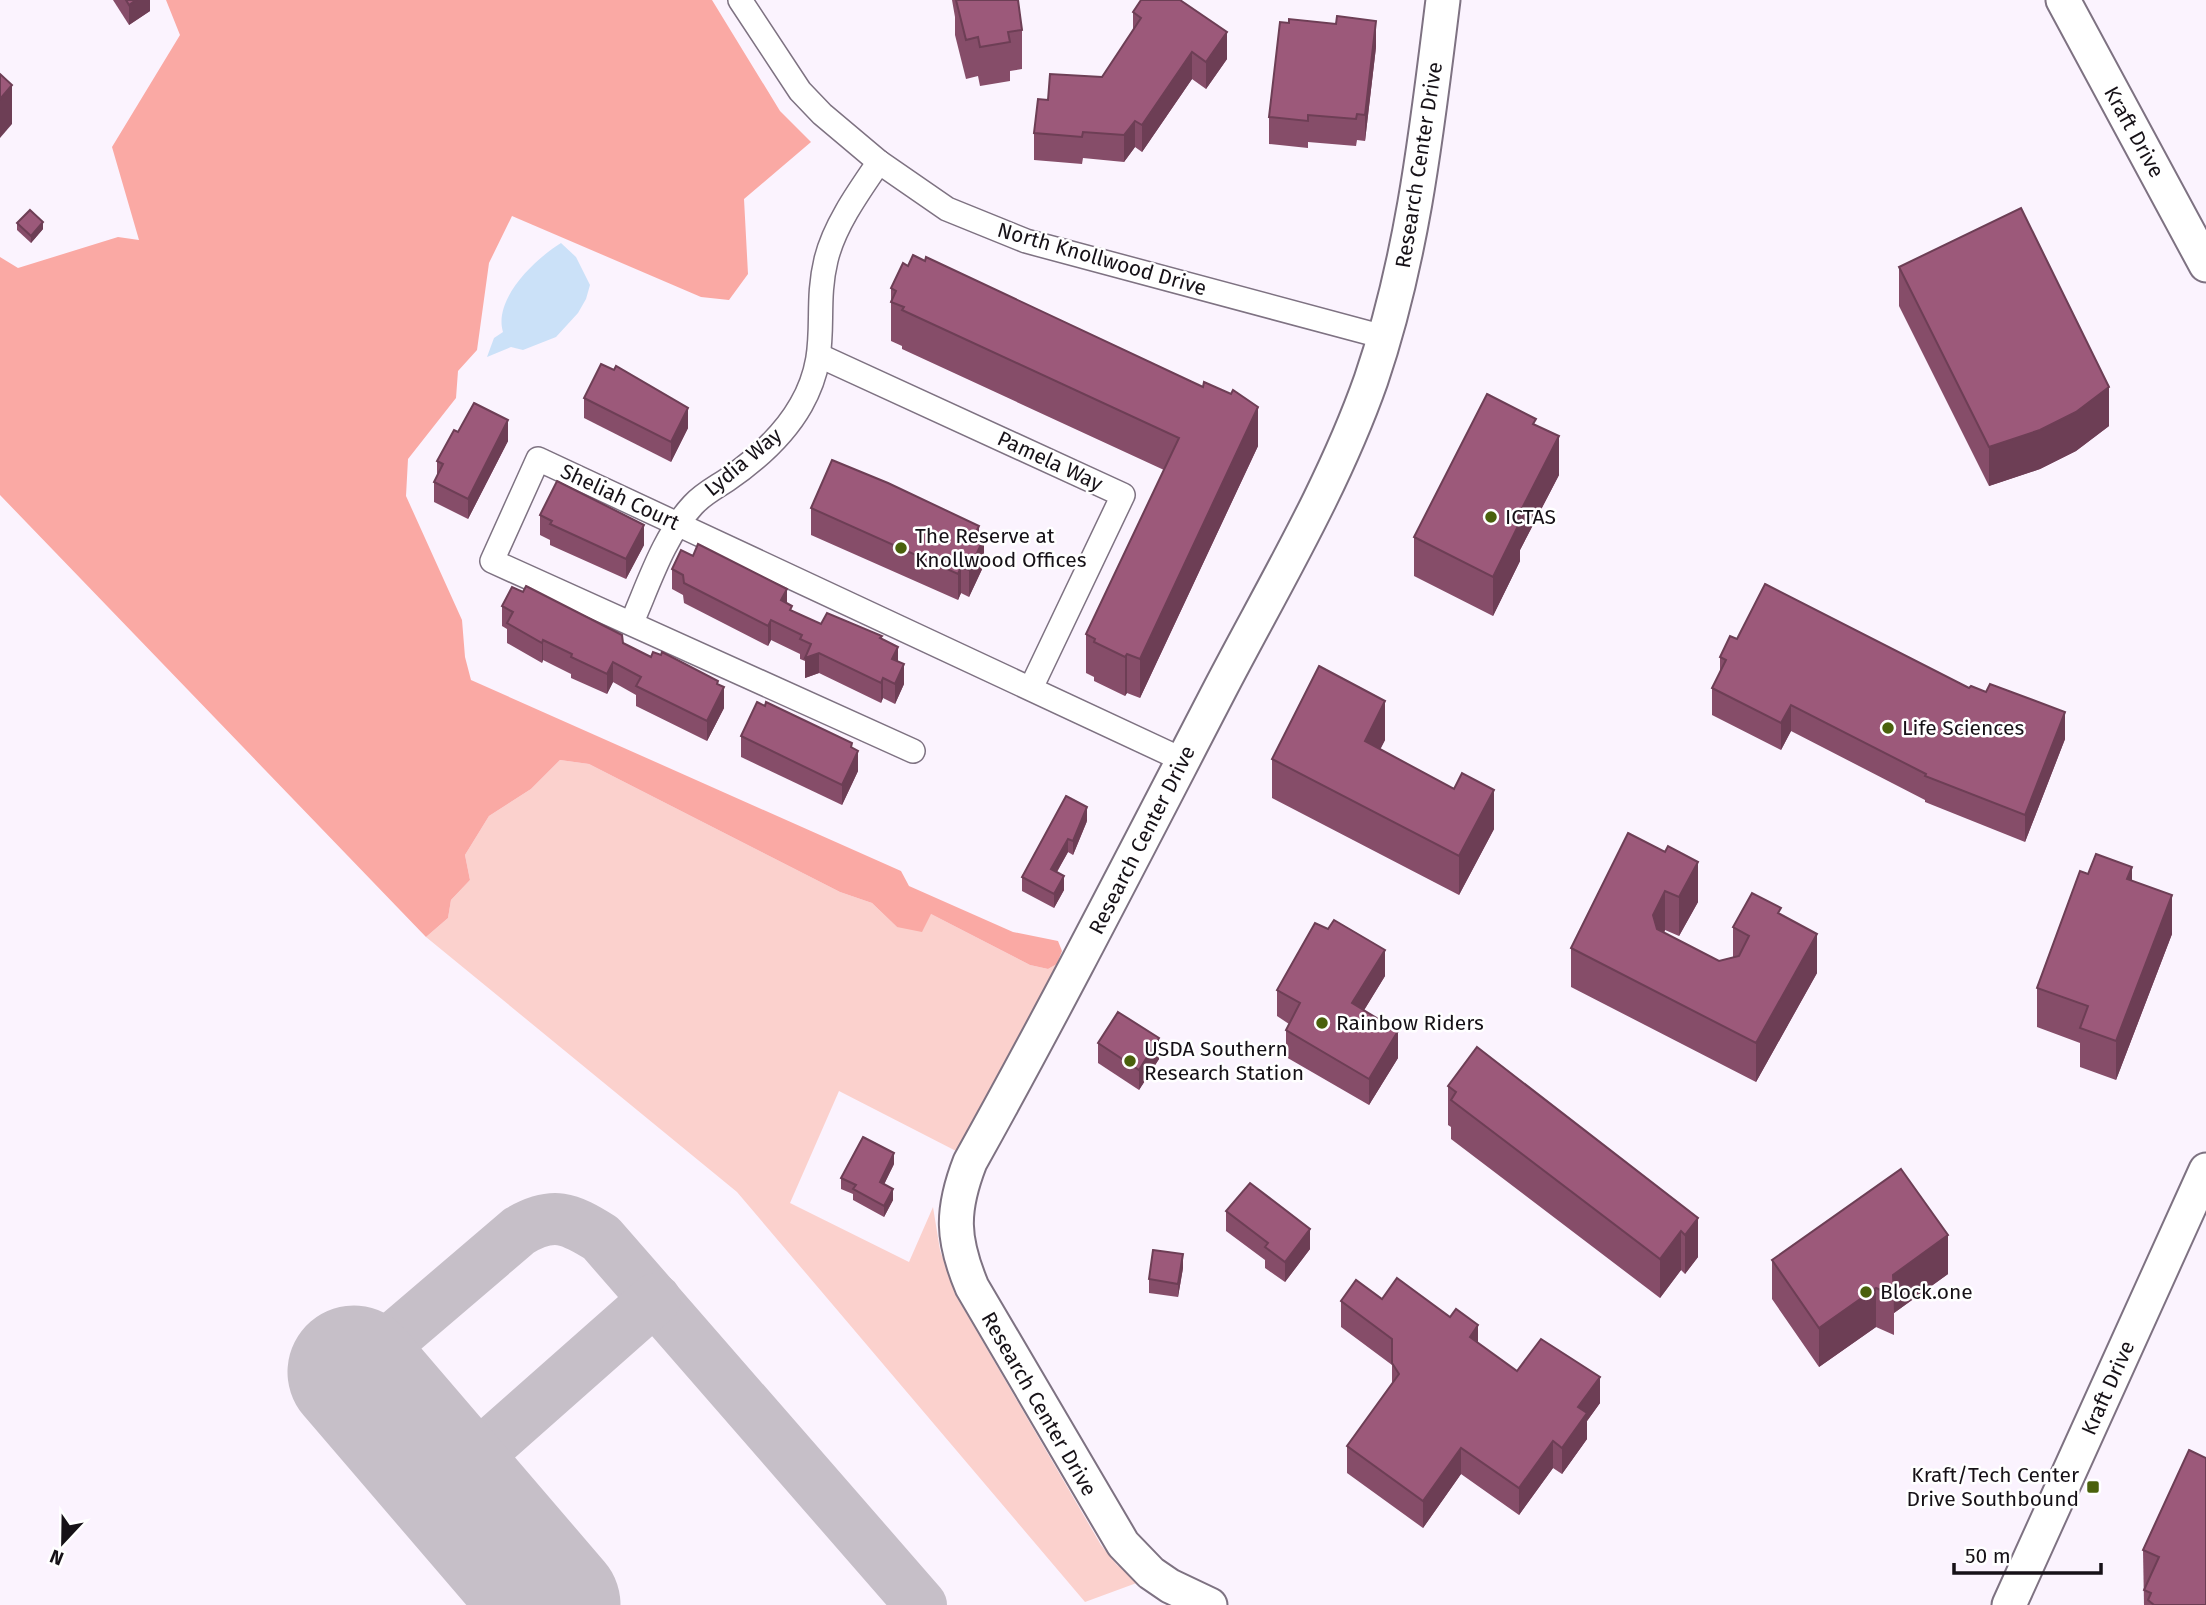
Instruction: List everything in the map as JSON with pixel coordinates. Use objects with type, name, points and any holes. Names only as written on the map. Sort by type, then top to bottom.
[{"type":"main road","name":"Research Center Drive","points":[[1210,1605],[1180,1592],[1151,1573],[1116,1535],[982,1306],[961,1261],[955,1231],[961,1185],[970,1162],[1037,1041],[1183,760],[1357,416],[1384,337],[1415,214],[1443,0]]},
{"type":"main road","name":"Kraft Drive","points":[[2063,0],[2206,265]]},
{"type":"main road","name":"Kraft Drive","points":[[2008,1605],[2206,1170]]},
{"type":"street","name":"North Knollwood Drive","points":[[740,0],[800,91],[838,129],[939,204],[1008,236],[1384,337]]},
{"type":"street","name":"Lydia Way","points":[[632,622],[678,524],[693,505],[760,454],[783,431],[802,404],[820,356],[821,297],[826,258],[847,213],[879,162]]},
{"type":"street","name":"Pamela Way","points":[[820,356],[1123,495],[1031,688]]},
{"type":"street","name":"Sheliah Court","points":[[912,751],[632,622],[492,561],[538,459],[1183,760]]},
{"type":"shaded area","points":[[166,0],[712,0],[780,111],[811,142],[744,199],[748,274],[729,300],[701,297],[512,216],[489,263],[477,350],[458,371],[456,398],[408,459],[406,496],[462,620],[465,657],[471,680],[901,871],[909,886],[1013,932],[1058,941],[1062,951],[1057,964],[1048,969],[1030,965],[931,914],[922,932],[897,927],[872,903],[840,892],[589,764],[560,760],[531,789],[489,816],[465,855],[470,880],[451,900],[448,918],[426,937],[0,495],[0,257],[18,268],[118,237],[139,240],[112,147],[180,35]]},
{"type":"shaded area","points":[[560,760],[589,764],[840,892],[872,903],[897,927],[931,914],[1030,965],[1048,969],[1057,964],[958,1152],[839,1091],[790,1203],[909,1262],[933,1207],[940,1250],[955,1294],[1101,1545],[1117,1565],[1142,1581],[1085,1602],[737,1192],[426,937],[448,918],[451,900],[470,880],[465,855],[489,816],[531,789]]},
{"type":"water","points":[[561,243],[576,257],[590,285],[578,313],[556,337],[523,350],[511,347],[487,357],[494,338],[503,332],[504,306],[518,281]]},
{"type":"building","points":[[956,0],[1018,0],[1022,30],[1008,32],[1010,42],[980,47],[978,37],[966,40]]},
{"type":"building","points":[[1141,0],[1180,0],[1227,32],[1206,62],[1192,52],[1142,125],[1135,121],[1124,135],[1083,132],[1082,137],[1034,133],[1038,99],[1048,100],[1050,74],[1102,77],[1141,18],[1133,12]]},
{"type":"building","points":[[1337,16],[1376,21],[1365,115],[1357,114],[1356,119],[1308,115],[1308,121],[1269,117],[1280,22],[1289,23],[1289,19],[1336,24]]},
{"type":"building","points":[[0,74],[12,85],[0,99]]},
{"type":"building","points":[[2021,208],[2109,387],[2076,412],[2040,430],[1989,447],[1899,267]]},
{"type":"building","points":[[30,210],[43,222],[31,236],[17,223]]},
{"type":"building","points":[[913,255],[925,261],[926,257],[1203,387],[1204,382],[1231,394],[1233,390],[1258,407],[1140,659],[1127,654],[1125,657],[1094,642],[1095,639],[1086,634],[1179,438],[902,310],[904,307],[891,302],[896,291],[891,288],[903,263],[908,266]]},
{"type":"building","points":[[601,364],[614,370],[616,366],[688,408],[671,442],[584,398]]},
{"type":"building","name":"ICTAS","points":[[1487,394],[1536,419],[1533,424],[1559,436],[1516,520],[1520,522],[1493,577],[1414,537]]},
{"type":"building","points":[[474,403],[508,420],[468,499],[434,482],[443,464],[437,461],[454,430],[458,432]]},
{"type":"building","points":[[832,460],[979,526],[975,534],[984,538],[969,570],[961,567],[958,574],[811,508]]},
{"type":"building","points":[[557,481],[644,525],[626,559],[550,524],[552,521],[540,515]]},
{"type":"building","points":[[698,544],[787,589],[781,600],[792,606],[790,610],[821,624],[827,613],[882,636],[880,638],[898,647],[892,659],[904,664],[895,684],[883,678],[881,683],[819,653],[805,658],[811,644],[800,639],[802,635],[771,620],[768,626],[684,583],[683,575],[672,569],[681,550],[693,556]]},
{"type":"building","name":"Life Sciences","points":[[1765,584],[1969,688],[1971,686],[1986,692],[1990,684],[2065,712],[2025,815],[1925,776],[1926,774],[1791,705],[1781,723],[1712,688],[1726,660],[1720,657],[1730,636],[1737,639]]},
{"type":"building","points":[[526,586],[622,635],[623,643],[651,657],[653,652],[661,655],[662,652],[718,681],[717,684],[724,687],[707,721],[636,686],[641,677],[613,662],[607,674],[507,623],[513,612],[502,606],[512,587],[523,592]]},
{"type":"building","points":[[1319,666],[1385,701],[1365,741],[1454,789],[1462,773],[1494,790],[1459,856],[1272,759]]},
{"type":"building","points":[[757,702],[765,706],[766,702],[852,743],[851,747],[858,751],[842,785],[741,736]]},
{"type":"building","points":[[1066,796],[1087,807],[1073,841],[1068,839],[1051,869],[1064,876],[1054,894],[1022,877]]},
{"type":"building","points":[[1628,833],[1665,852],[1668,846],[1698,862],[1679,897],[1665,891],[1653,915],[1657,929],[1719,961],[1739,956],[1749,936],[1733,927],[1752,893],[1781,908],[1778,913],[1817,934],[1756,1043],[1571,948]]},
{"type":"building","points":[[2096,854],[2132,867],[2127,879],[2172,895],[2116,1041],[2080,1028],[2088,1006],[2037,988],[2080,871],[2088,874]]},
{"type":"building","name":"Rainbow Riders","points":[[1334,920],[1385,950],[1352,1003],[1398,1031],[1369,1079],[1286,1030],[1300,1003],[1277,990],[1315,923],[1328,929]]},
{"type":"building","points":[[1118,1012],[1159,1038],[1139,1070],[1098,1043]]},
{"type":"building","points":[[1477,1047],[1698,1218],[1685,1235],[1681,1231],[1660,1259],[1451,1100],[1456,1092],[1448,1086]]},
{"type":"building","points":[[863,1137],[894,1153],[880,1182],[893,1189],[884,1206],[853,1189],[856,1185],[841,1178]]},
{"type":"building","points":[[1901,1169],[1948,1235],[1893,1275],[1894,1296],[1876,1288],[1819,1328],[1772,1260]]},
{"type":"building","points":[[1250,1183],[1310,1229],[1285,1262],[1265,1247],[1268,1243],[1226,1211]]},
{"type":"building","points":[[1153,1250],[1183,1254],[1178,1284],[1149,1279]]},
{"type":"building","points":[[1397,1278],[1450,1317],[1456,1309],[1478,1325],[1470,1337],[1517,1371],[1541,1339],[1600,1377],[1578,1407],[1587,1413],[1562,1448],[1553,1441],[1519,1488],[1461,1448],[1423,1501],[1347,1446],[1399,1374],[1392,1363],[1392,1339],[1341,1301],[1356,1280],[1382,1299]]},
{"type":"building","points":[[2189,1450],[2206,1458],[2206,1605],[2154,1605],[2148,1600],[2151,1593],[2144,1590],[2159,1557],[2143,1550]]},
{"type":"taxiway","points":[[354,1372],[519,1231],[551,1219],[570,1222],[601,1238],[921,1605]]},
{"type":"taxiway","points":[[448,1482],[655,1299]]},
{"type":"runway","points":[[354,1372],[554,1605]]},
{"type":"place","name":"ICTAS","points":[[1491,517]]},
{"type":"place","name":"The Reserve at Knollwood Offices","points":[[901,548]]},
{"type":"place","name":"Life Sciences","points":[[1888,728]]},
{"type":"place","name":"Rainbow Riders","points":[[1322,1023]]},
{"type":"place","name":"USDA Southern Research Station","points":[[1130,1061]]},
{"type":"place","name":"Block.one","points":[[1866,1292]]},
{"type":"place","name":"Kraft/Tech Center Drive Southbound","points":[[2093,1487]]}]
